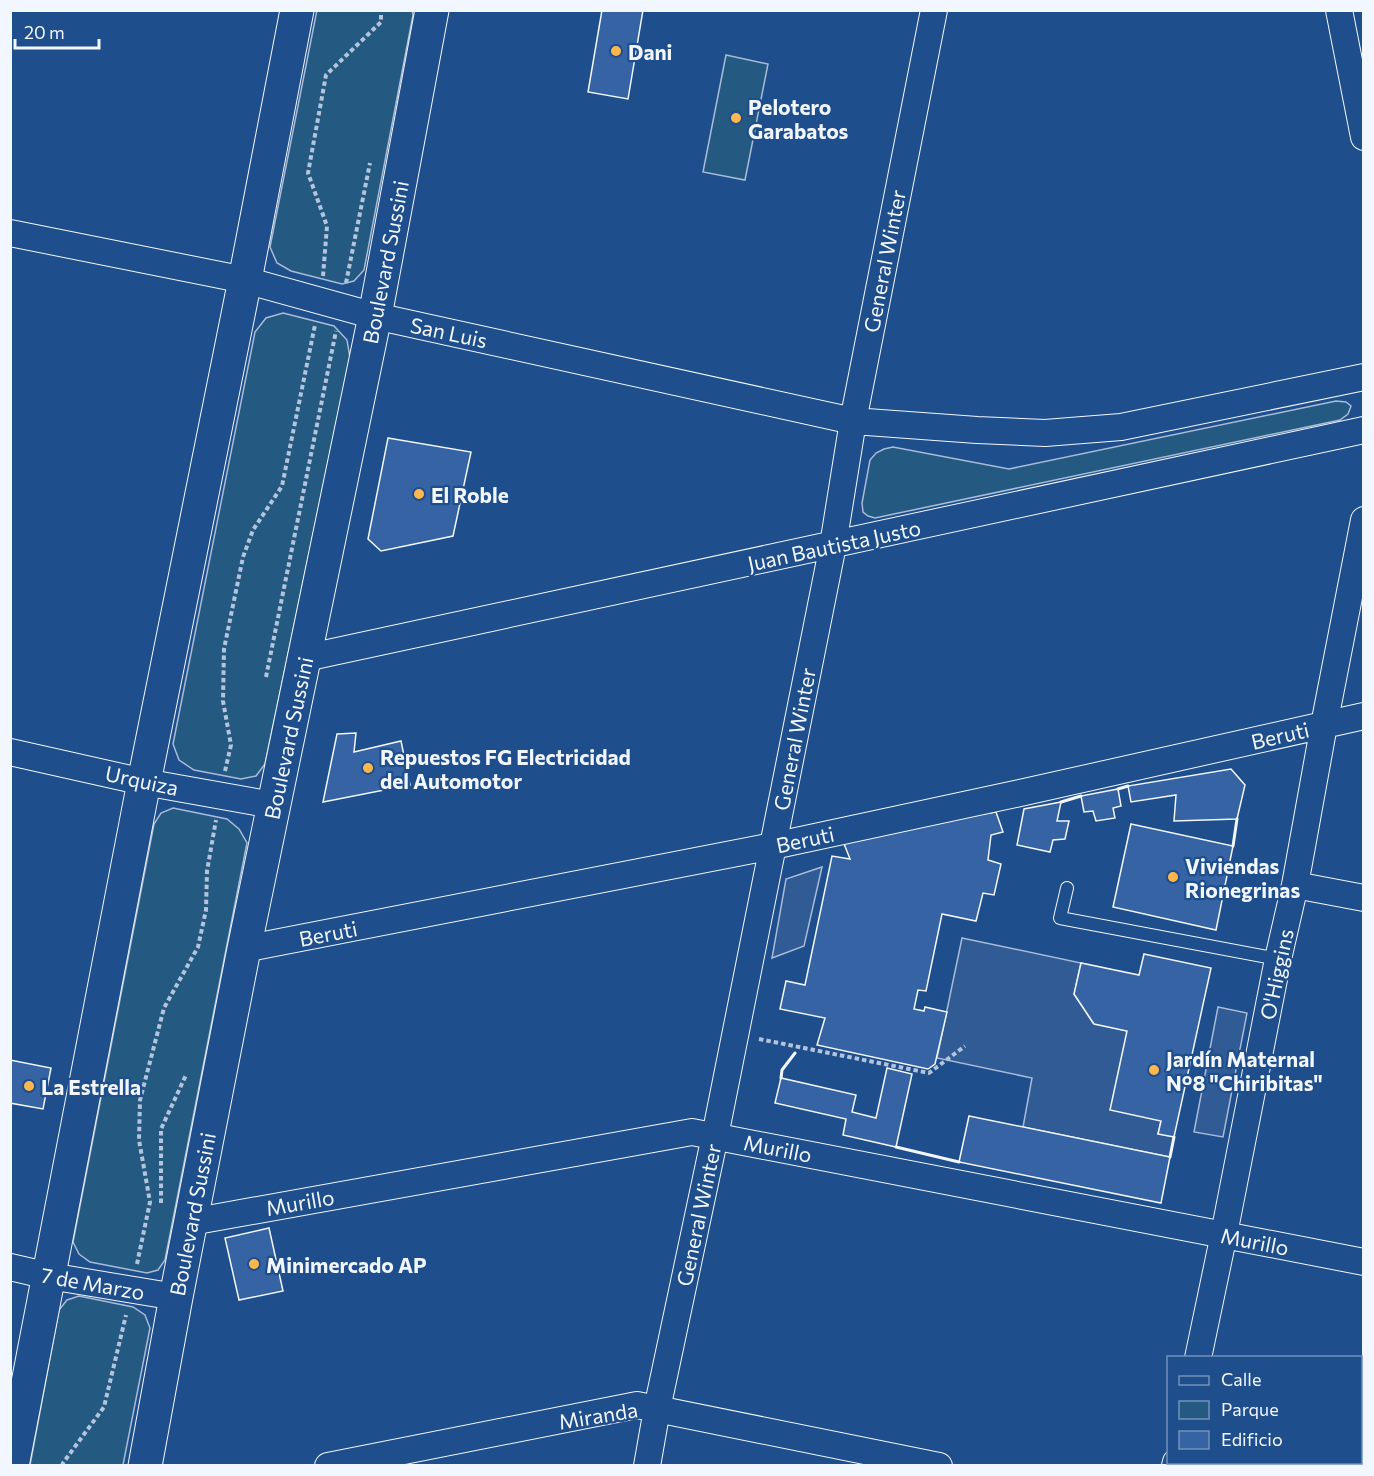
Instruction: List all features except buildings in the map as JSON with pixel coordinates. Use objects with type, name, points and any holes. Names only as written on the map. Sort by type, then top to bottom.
[{"type":"main road","points":[[12,1466],[144,782],[297,10]]},
{"type":"main road","name":"Boulevard Sussini","points":[[145,1466],[244,949],[375,316],[432,10]]},
{"type":"street","name":"General Winter","points":[[647,1466],[773,846],[832,545],[853,421],[934,10]]},
{"type":"street","points":[[1339,10],[1364,137]]},
{"type":"street","name":"San Luis","points":[[10,233],[245,280],[375,316],[853,421]]},
{"type":"street","points":[[853,421],[1045,433],[1121,427],[1364,377]]},
{"type":"street","name":"Juan Bautista Justo","points":[[305,658],[1364,430]]},
{"type":"street","name":"O'Higgins","points":[[1198,1356],[1295,885],[1364,520]]},
{"type":"street","name":"Beruti","points":[[244,949],[773,846],[1364,716]]},
{"type":"street","name":"Urquiza","points":[[10,752],[144,782],[273,805]]},
{"type":"street","points":[[1295,885],[1364,898]]},
{"type":"street","name":"Murillo","points":[[191,1222],[692,1132],[1364,1262]]},
{"type":"street","name":"7 de Marzo","points":[[10,1268],[176,1297]]},
{"type":"street","name":"Miranda","points":[[328,1466],[637,1405],[939,1466]]},
{"type":"lane","points":[[1067,888],[1060,918],[1278,959]]},
{"type":"path","points":[[62,1466],[104,1407],[150,1202],[139,1140],[140,1100],[164,1008],[198,947],[206,909],[207,871],[231,745],[224,701],[224,649],[243,557],[253,530],[282,486],[320,301],[327,226],[308,173],[326,75],[381,22],[381,10]]},
{"type":"path","points":[[735,1035],[929,1074],[965,1046]]},
{"type":"green space","points":[[317,10],[412,10],[413,15],[364,270],[354,281],[342,284],[291,271],[277,263],[270,247]]},
{"type":"green space","name":"Pelotero Garabatos","points":[[726,55],[768,64],[745,180],[703,172]]},
{"type":"green space","points":[[283,313],[334,326],[347,340],[350,358],[265,764],[256,776],[241,779],[194,770],[179,760],[173,744],[255,332],[266,318]]},
{"type":"green space","points":[[1336,401],[1346,402],[1351,406],[1348,414],[1340,420],[875,518],[863,512],[862,503],[870,460],[884,449],[893,447],[1009,469]]},
{"type":"green space","points":[[173,808],[227,819],[239,829],[247,843],[165,1260],[158,1270],[147,1273],[90,1262],[79,1254],[73,1242],[154,824],[161,813]]},
{"type":"green space","points":[[79,1296],[133,1307],[145,1315],[150,1328],[123,1465],[30,1465],[59,1310],[67,1300]]},
{"type":"shaded area","points":[[822,867],[804,946],[772,958],[786,879]]},
{"type":"shaded area","points":[[962,938],[1081,963],[1074,994],[1093,1023],[1127,1031],[1161,1121],[1158,1134],[1174,1137],[1170,1157],[1023,1127],[1032,1078],[937,1058]]},
{"type":"shaded area","points":[[1218,1007],[1247,1013],[1223,1137],[1194,1132]]},
{"type":"wall","points":[[1118,789],[1128,786]]},
{"type":"wall","points":[[1061,802],[1081,796]]},
{"type":"wall","points":[[1233,846],[1237,819]]},
{"type":"wall","points":[[781,1078],[782,1070],[795,1053]]},
{"type":"wall","points":[[1170,1157],[1174,1137]]},
{"type":"wall","points":[[896,1147],[959,1162]]},
{"type":"place","name":"Dani","points":[[616,51]]},
{"type":"place","name":"Pelotero Garabatos","points":[[736,118]]},
{"type":"place","name":"El Roble","points":[[419,494]]},
{"type":"place","name":"Repuestos FG Electricidad del Automotor","points":[[368,768]]},
{"type":"place","name":"Viviendas Rionegrinas","points":[[1173,877]]},
{"type":"place","name":"Jardín Maternal N°8 \"Chiribitas\"","points":[[1154,1070]]},
{"type":"place","name":"La Estrella","points":[[29,1086]]},
{"type":"place","name":"Minimercado AP","points":[[254,1264]]}]
